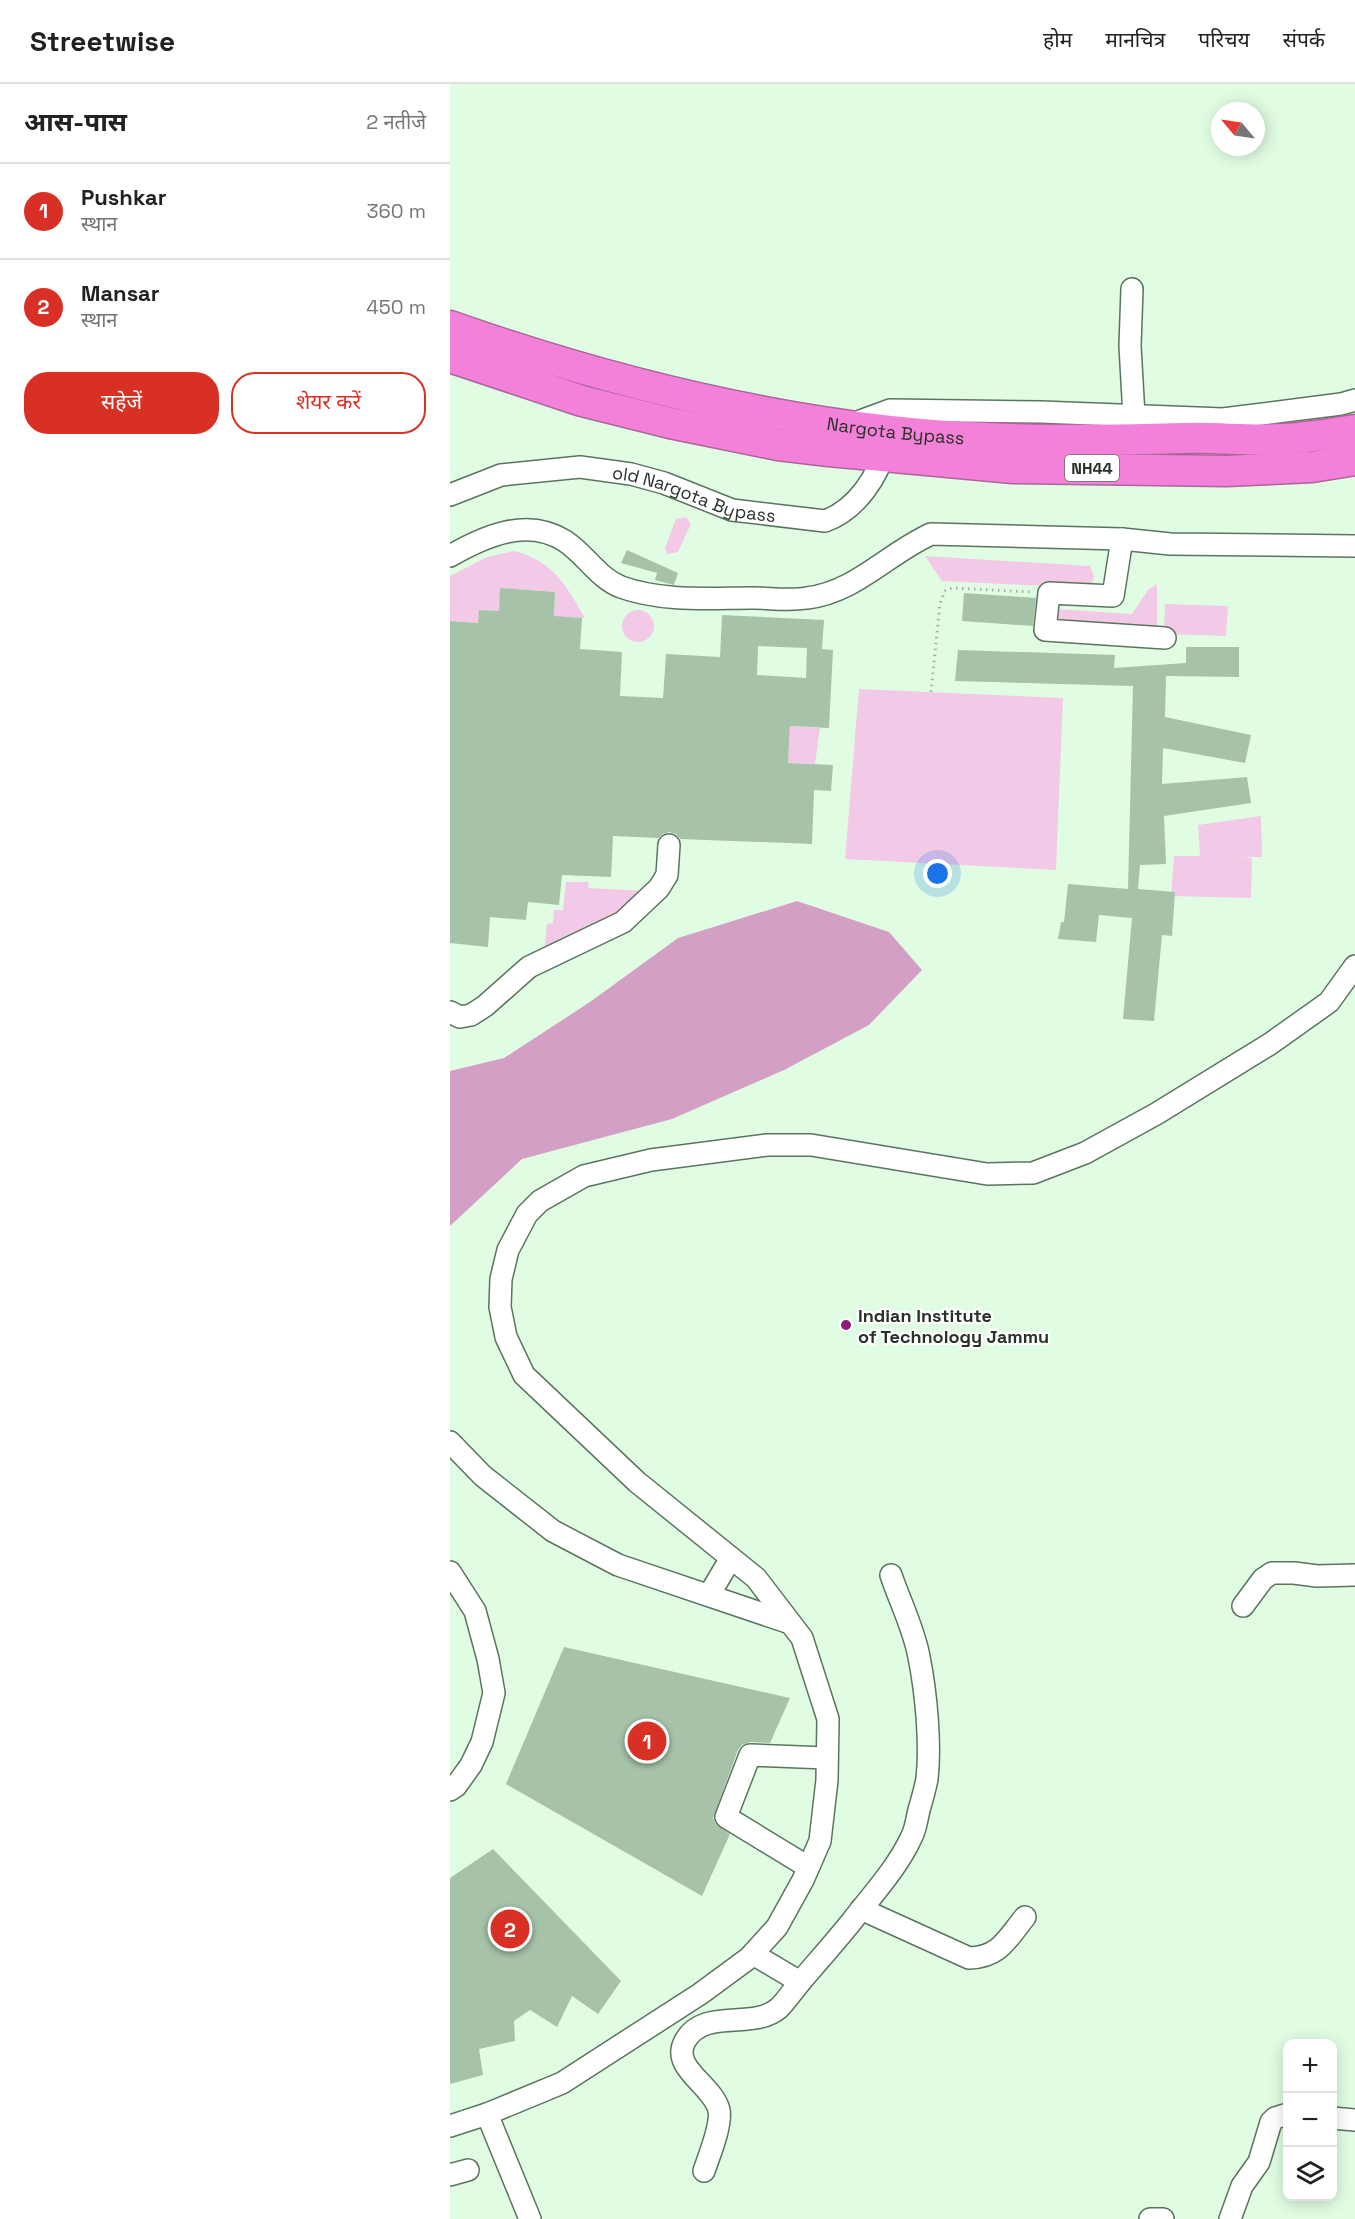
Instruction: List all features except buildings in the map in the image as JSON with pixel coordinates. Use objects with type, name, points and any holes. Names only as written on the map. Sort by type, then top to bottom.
[{"type":"highway","name":"Nargota Bypass","points":[[450,326],[532,353],[836,433],[1013,468],[1226,471],[1312,467],[1355,459]]},
{"type":"highway","name":"Nargota Bypass","points":[[450,357],[570,397],[670,423],[778,445],[836,433]]},
{"type":"highway","name":"Nargota Bypass","points":[[887,444],[974,436],[1072,440],[1194,438],[1281,440],[1355,430]]},
{"type":"street","points":[[1132,289],[1130,346],[1134,416]]},
{"type":"street","points":[[836,433],[890,410],[1223,419],[1341,404],[1355,400]]},
{"type":"street","name":"old Nargota Bypass","points":[[450,495],[501,475],[580,467],[631,474],[664,483],[732,510],[825,520],[836,517],[867,487],[887,444]]},
{"type":"street","points":[[450,556],[501,531],[529,529],[545,532],[565,541],[609,581],[635,591],[673,598],[805,599],[834,593],[857,582],[908,545],[931,534],[1122,539],[1170,544],[1355,546]]},
{"type":"street","points":[[1122,539],[1113,596],[1049,592],[1045,630],[1165,638]]},
{"type":"street","points":[[450,1012],[460,1017],[471,1015],[485,1006],[529,968],[623,922],[659,888],[667,875],[669,845]]},
{"type":"street","points":[[450,2126],[487,2114],[562,2083],[700,1994],[753,1954],[777,1927],[820,1841],[827,1780],[828,1719],[802,1638],[756,1578],[637,1482],[524,1375],[506,1337],[500,1307],[501,1279],[508,1250],[527,1215],[540,1201],[584,1176],[651,1160],[767,1145],[811,1145],[987,1174],[1033,1173],[1085,1153],[1156,1114],[1270,1044],[1329,1002],[1355,966]]},
{"type":"street","points":[[450,1442],[483,1476],[553,1531],[618,1565],[790,1623]]},
{"type":"street","points":[[709,1595],[731,1558]]},
{"type":"street","points":[[450,1572],[475,1611],[488,1659],[494,1693],[482,1742],[471,1765],[456,1786],[450,1790]]},
{"type":"street","points":[[1243,1606],[1263,1579],[1272,1573],[1335,1577],[1355,1575]]},
{"type":"street","points":[[704,2171],[718,2125],[719,2110],[712,2095],[686,2067],[681,2058],[682,2047],[686,2039],[693,2030],[704,2025],[730,2019],[753,2020],[764,2017],[778,2008],[887,1877],[913,1835],[927,1779],[927,1720],[919,1655],[891,1575]]},
{"type":"street","points":[[808,1867],[726,1818],[750,1755],[827,1758]]},
{"type":"street","points":[[861,1909],[969,1958],[984,1958],[999,1949],[1025,1917]]},
{"type":"street","points":[[753,1954],[800,1982]]},
{"type":"street","points":[[487,2114],[530,2219]]},
{"type":"street","points":[[1230,2219],[1242,2186],[1259,2162],[1271,2122],[1283,2115]]},
{"type":"street","points":[[1337,2119],[1355,2121]]},
{"type":"street","points":[[1150,2219],[1163,2219]]},
{"type":"path","points":[[931,692],[940,604],[945,591],[952,588],[1038,592]]},
{"type":"shaded area","points":[[686,517],[691,524],[678,552],[667,554],[665,548],[676,519]]},
{"type":"shaded area","points":[[515,551],[540,562],[558,576],[585,618],[554,617],[555,592],[501,588],[499,611],[479,610],[478,623],[450,621],[450,576],[487,557]]},
{"type":"shaded area","points":[[925,556],[1090,566],[1094,576],[1091,586],[1086,588],[942,581]]},
{"type":"shaded area","points":[[1157,584],[1157,634],[1056,628],[1056,609],[1132,614],[1148,590]]},
{"type":"shaded area","points":[[1165,604],[1228,606],[1226,636],[1164,634]]},
{"type":"shaded area","points":[[638,610],[649,615],[654,626],[649,637],[638,642],[627,637],[622,626],[627,615]]},
{"type":"shaded area","points":[[859,689],[1063,698],[1056,870],[845,859]]},
{"type":"shaded area","points":[[790,726],[820,728],[815,764],[788,763]]},
{"type":"shaded area","points":[[1261,816],[1262,857],[1240,857],[1252,858],[1251,898],[1171,896],[1174,856],[1200,856],[1198,825]]},
{"type":"shaded area","points":[[566,882],[589,882],[588,888],[648,891],[635,904],[544,953],[547,924],[553,923],[554,910],[563,910]]},
{"type":"shaded area","points":[[797,901],[889,932],[922,970],[869,1025],[784,1070],[672,1119],[522,1159],[450,1226],[450,1071],[504,1058],[590,1002],[678,938]]},
{"type":"place","name":"Indian Institute of Technology Jammu","points":[[846,1325]]},
{"type":"place","name":"Pushkar","points":[[647,1741]]},
{"type":"place","name":"Mansar","points":[[510,1929]]}]
